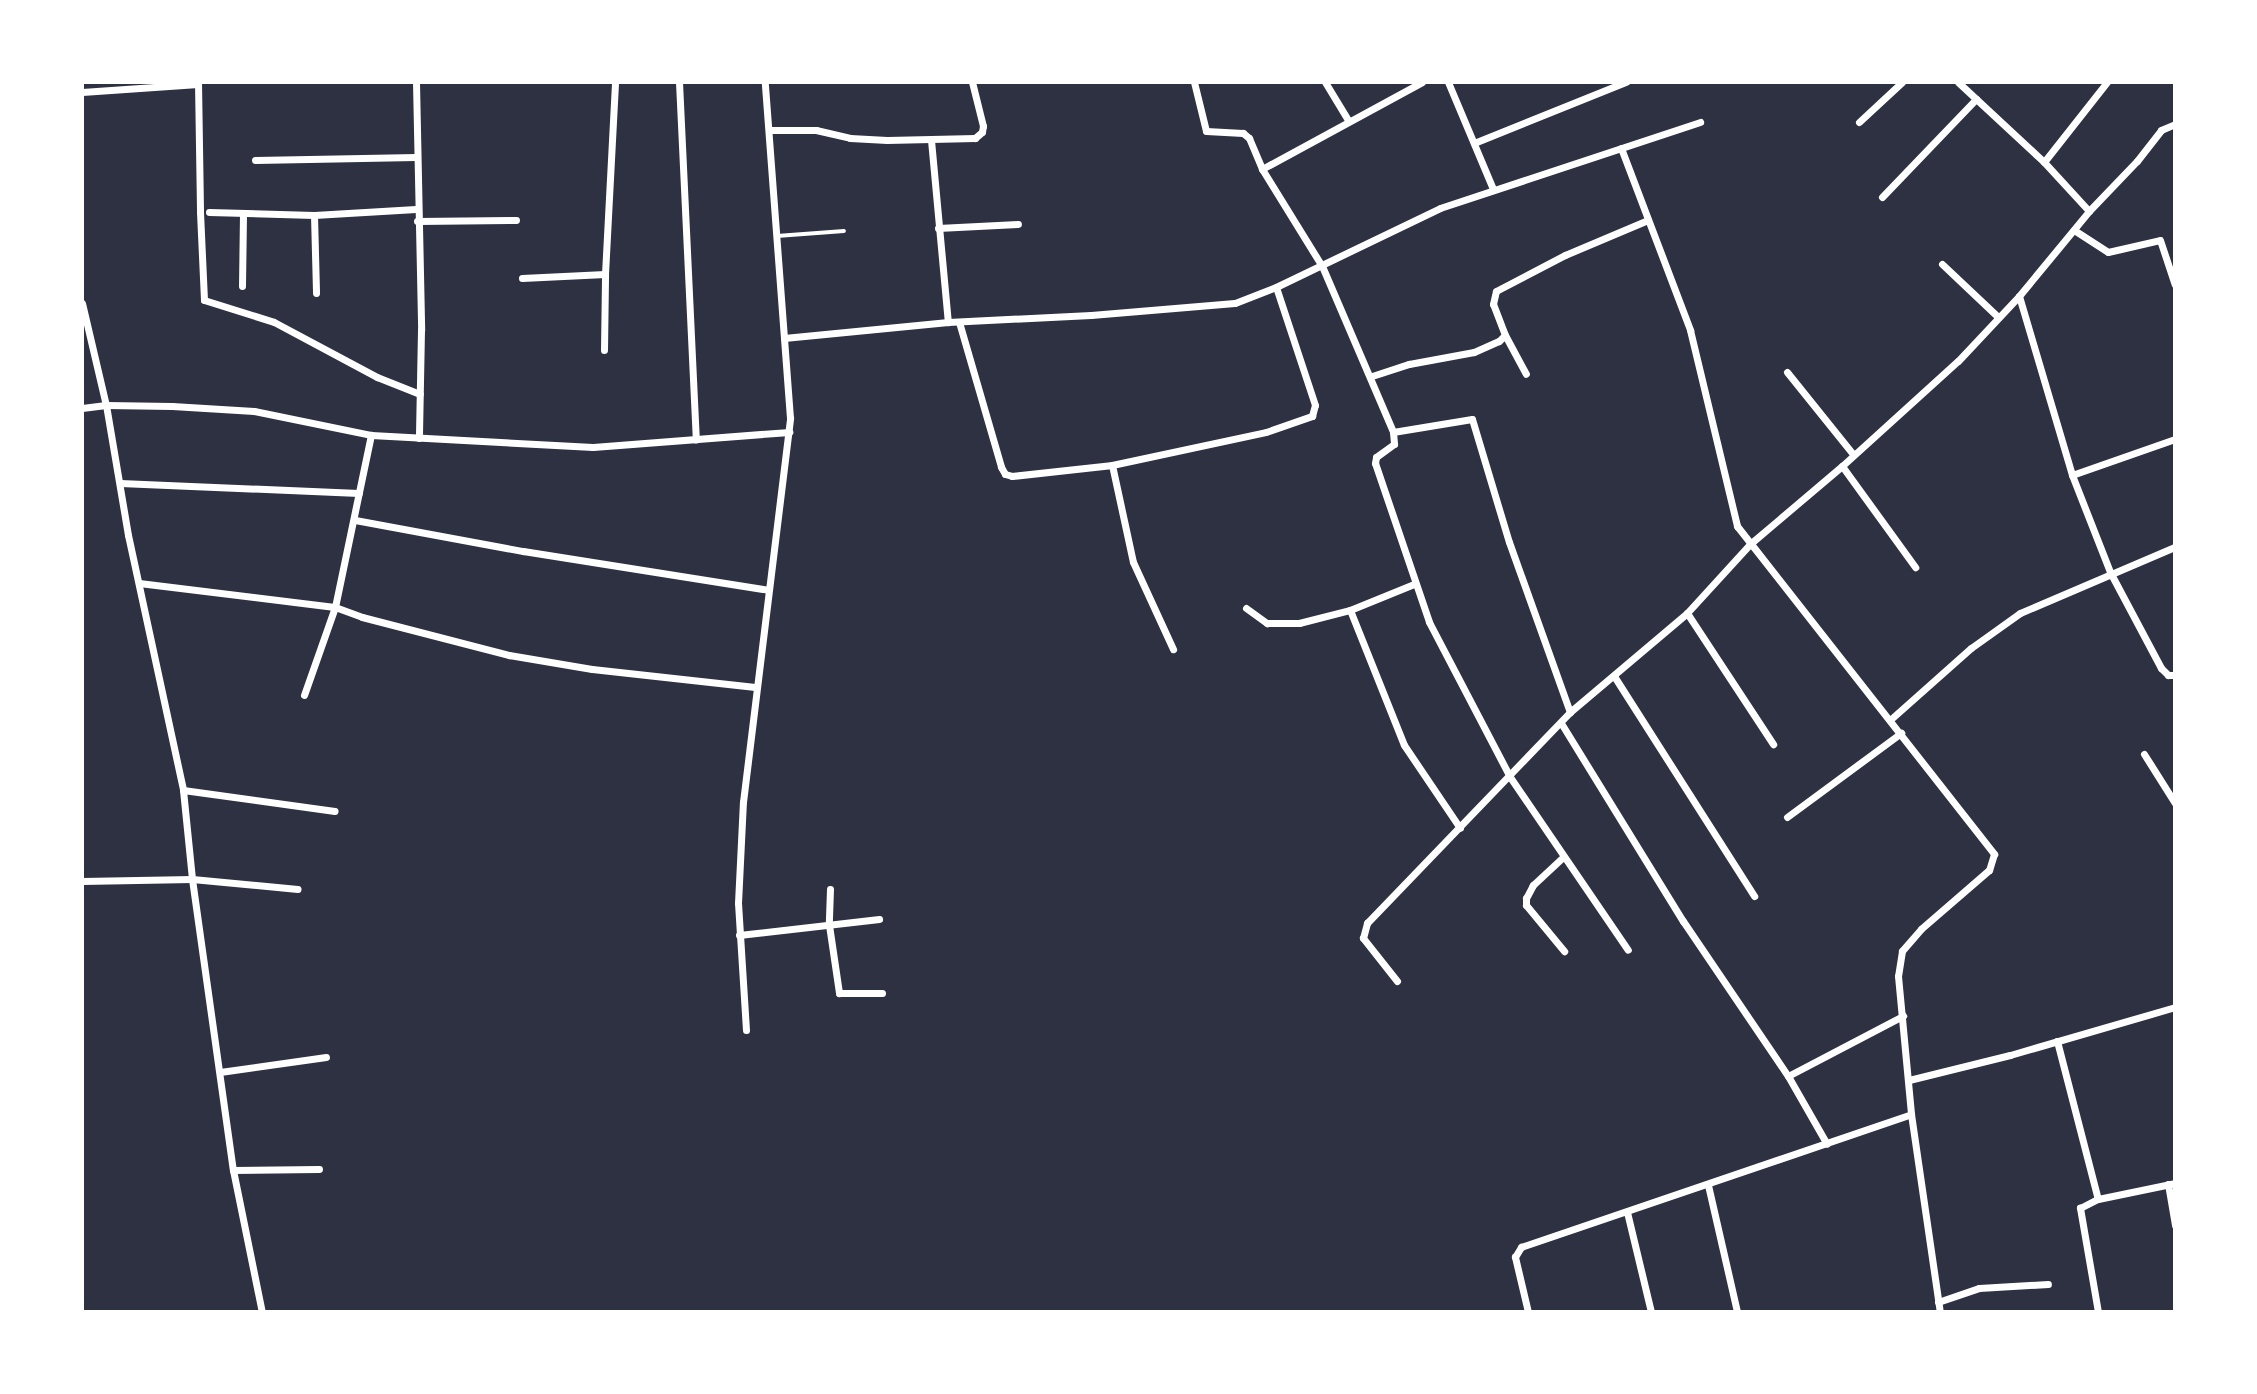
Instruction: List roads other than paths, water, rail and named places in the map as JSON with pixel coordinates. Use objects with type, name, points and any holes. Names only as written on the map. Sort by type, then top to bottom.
[{"type":"street","points":[[416,82],[419,438]]},
{"type":"street","points":[[604,351],[605,274],[615,82]]},
{"type":"street","points":[[679,82],[696,440]]},
{"type":"street","points":[[746,1030],[739,934],[740,854],[755,687],[789,432],[765,82]]},
{"type":"street","points":[[769,130],[816,130],[874,140],[968,140],[979,136],[983,126],[972,82]]},
{"type":"street","points":[[1194,82],[1207,133],[1246,135],[1262,169],[1322,265],[1372,376],[1393,432],[1394,444],[1376,457],[1375,463],[1414,584],[1437,637],[1510,777],[1562,858],[1628,950]]},
{"type":"street","points":[[1325,82],[1348,120]]},
{"type":"street","points":[[1262,169],[1422,82]]},
{"type":"street","points":[[1448,82],[1493,189]]},
{"type":"street","points":[[1475,143],[1626,82]]},
{"type":"street","points":[[1859,122],[1902,82]]},
{"type":"street","points":[[1958,82],[2044,162],[2089,211]]},
{"type":"street","points":[[2044,162],[2106,82]]},
{"type":"street","points":[[82,92],[198,83],[200,212],[205,300],[274,322],[365,371],[420,394]]},
{"type":"street","points":[[1882,197],[1976,99]]},
{"type":"street","points":[[784,338],[948,322],[1214,305],[1251,298],[1404,224],[1493,189],[1700,122]]},
{"type":"street","points":[[1397,981],[1363,938],[1363,928],[1570,712],[1687,612],[1750,544],[1842,466],[1958,361],[2019,296],[2161,130],[2175,124]]},
{"type":"street","points":[[931,140],[948,322]]},
{"type":"street","points":[[1621,148],[1690,330],[1732,512],[1750,544],[1891,719],[1994,854],[1992,866],[1922,929],[1902,951],[1898,976],[1911,1114],[1940,1312]]},
{"type":"street","points":[[254,160],[416,157]]},
{"type":"street","points":[[209,212],[314,215],[416,209]]},
{"type":"street","points":[[242,286],[243,214]]},
{"type":"street","points":[[314,215],[316,293]]},
{"type":"street","points":[[417,221],[516,220]]},
{"type":"street","points":[[1526,374],[1505,335],[1493,304],[1496,291],[1565,255],[1648,220]]},
{"type":"street","points":[[938,228],[1018,224]]},
{"type":"street","points":[[2074,230],[2108,252],[2160,240],[2175,285]]},
{"type":"street","points":[[1942,264],[1998,317]]},
{"type":"street","points":[[522,278],[605,274]]},
{"type":"street","points":[[960,322],[1005,474],[1012,477],[1112,465],[1266,432],[1312,416],[1315,405],[1276,287]]},
{"type":"street","points":[[2019,296],[2072,475],[2109,572],[2161,668],[2168,675],[2175,675]]},
{"type":"street","points":[[82,303],[106,405],[139,583],[183,790],[192,879],[233,1170],[262,1312]]},
{"type":"street","points":[[1372,376],[1409,364],[1474,352],[1505,335]]},
{"type":"street","points":[[1787,372],[1853,454]]},
{"type":"street","points":[[82,408],[106,405],[254,411],[371,435],[593,447],[789,432]]},
{"type":"street","points":[[1393,432],[1472,419],[1508,542],[1570,712]]},
{"type":"street","points":[[304,695],[335,607],[371,435]]},
{"type":"street","points":[[2072,475],[2175,439]]},
{"type":"street","points":[[1112,465],[1133,562],[1173,649]]},
{"type":"street","points":[[1842,466],[1915,567]]},
{"type":"street","points":[[120,483],[359,493]]},
{"type":"street","points":[[355,520],[523,551],[768,590]]},
{"type":"street","points":[[1891,719],[1971,648],[2020,612],[2109,572],[2175,547]]},
{"type":"street","points":[[139,583],[335,607],[509,655],[592,669],[755,687]]},
{"type":"street","points":[[1246,608],[1260,621],[1282,624],[1309,621],[1350,610],[1414,584]]},
{"type":"street","points":[[1350,610],[1404,745],[1460,828]]},
{"type":"street","points":[[1687,612],[1773,744]]},
{"type":"street","points":[[1614,676],[1754,896]]},
{"type":"street","points":[[1561,723],[1690,932],[1788,1076],[1827,1143]]},
{"type":"street","points":[[1787,817],[1900,733]]},
{"type":"street","points":[[2144,754],[2174,801]]},
{"type":"street","points":[[183,790],[335,811]]},
{"type":"street","points":[[1562,858],[1533,886],[1526,898],[1527,905],[1564,951]]},
{"type":"street","points":[[82,881],[192,879],[298,889]]},
{"type":"street","points":[[830,889],[829,925],[839,993],[882,993]]},
{"type":"street","points":[[739,934],[879,919]]},
{"type":"street","points":[[1909,1080],[2175,1007]]},
{"type":"street","points":[[1788,1076],[1903,1016]]},
{"type":"street","points":[[2057,1041],[2098,1199]]},
{"type":"street","points":[[220,1072],[326,1057]]},
{"type":"street","points":[[1528,1312],[1516,1264],[1518,1250],[1911,1114]]},
{"type":"street","points":[[233,1170],[319,1169]]},
{"type":"street","points":[[2098,1312],[2080,1208],[2086,1202],[2172,1184],[2175,1225]]},
{"type":"street","points":[[1708,1185],[1737,1312]]},
{"type":"street","points":[[1627,1212],[1651,1312]]},
{"type":"street","points":[[1938,1302],[1979,1287],[2048,1284]]},
{"type":"lane","points":[[775,237],[844,231]]}]
